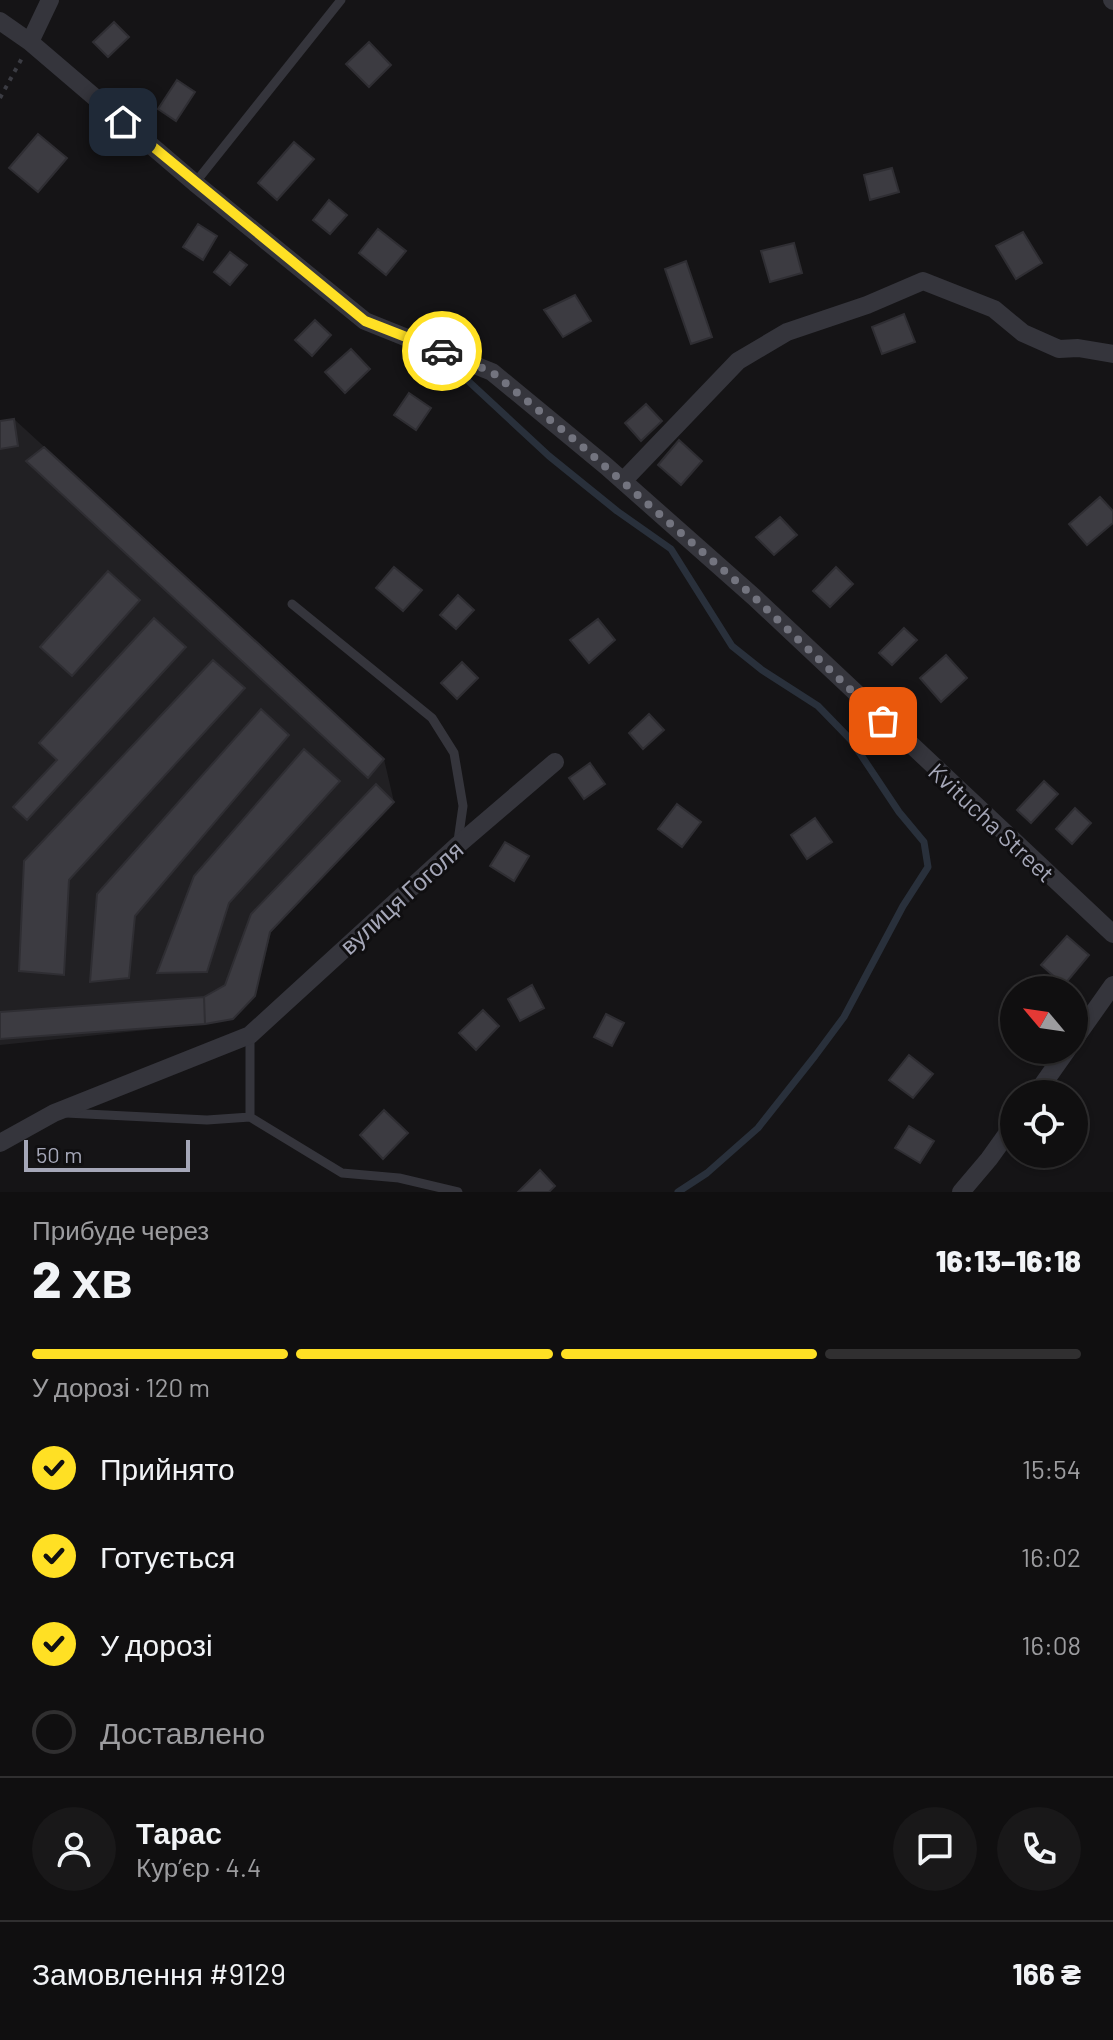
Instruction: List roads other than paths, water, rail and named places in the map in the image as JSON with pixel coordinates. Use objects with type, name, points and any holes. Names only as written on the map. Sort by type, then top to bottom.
[{"type":"street","points":[[30,42],[50,0]]},
{"type":"street","name":"Kvitucha Street","points":[[0,21],[30,42],[195,183],[365,321],[492,372],[623,481],[754,597],[1113,934]]},
{"type":"street","points":[[623,481],[738,361],[787,332],[867,305],[923,281],[994,309],[1023,333],[1059,349],[1113,340]]},
{"type":"street","points":[[1078,348],[1113,354]]},
{"type":"street","name":"вулиця Гоголя","points":[[250,1035],[458,845],[555,762]]},
{"type":"street","points":[[1088,1020],[1113,985]]},
{"type":"street","points":[[0,1143],[54,1113],[250,1035]]},
{"type":"street","points":[[961,1192],[1000,1142]]},
{"type":"lane","points":[[195,183],[341,0]]},
{"type":"lane","points":[[292,604],[432,718],[454,753],[463,806],[458,845]]},
{"type":"lane","points":[[250,1035],[250,1117]]},
{"type":"lane","points":[[54,1113],[207,1120],[250,1117],[342,1173],[399,1178],[458,1192]]},
{"type":"waterway","points":[[465,378],[549,456],[617,511],[671,549],[732,646],[762,670],[818,706],[851,740],[899,812],[924,842],[928,867],[903,906],[844,1017],[758,1128],[707,1173],[678,1192]]}]
